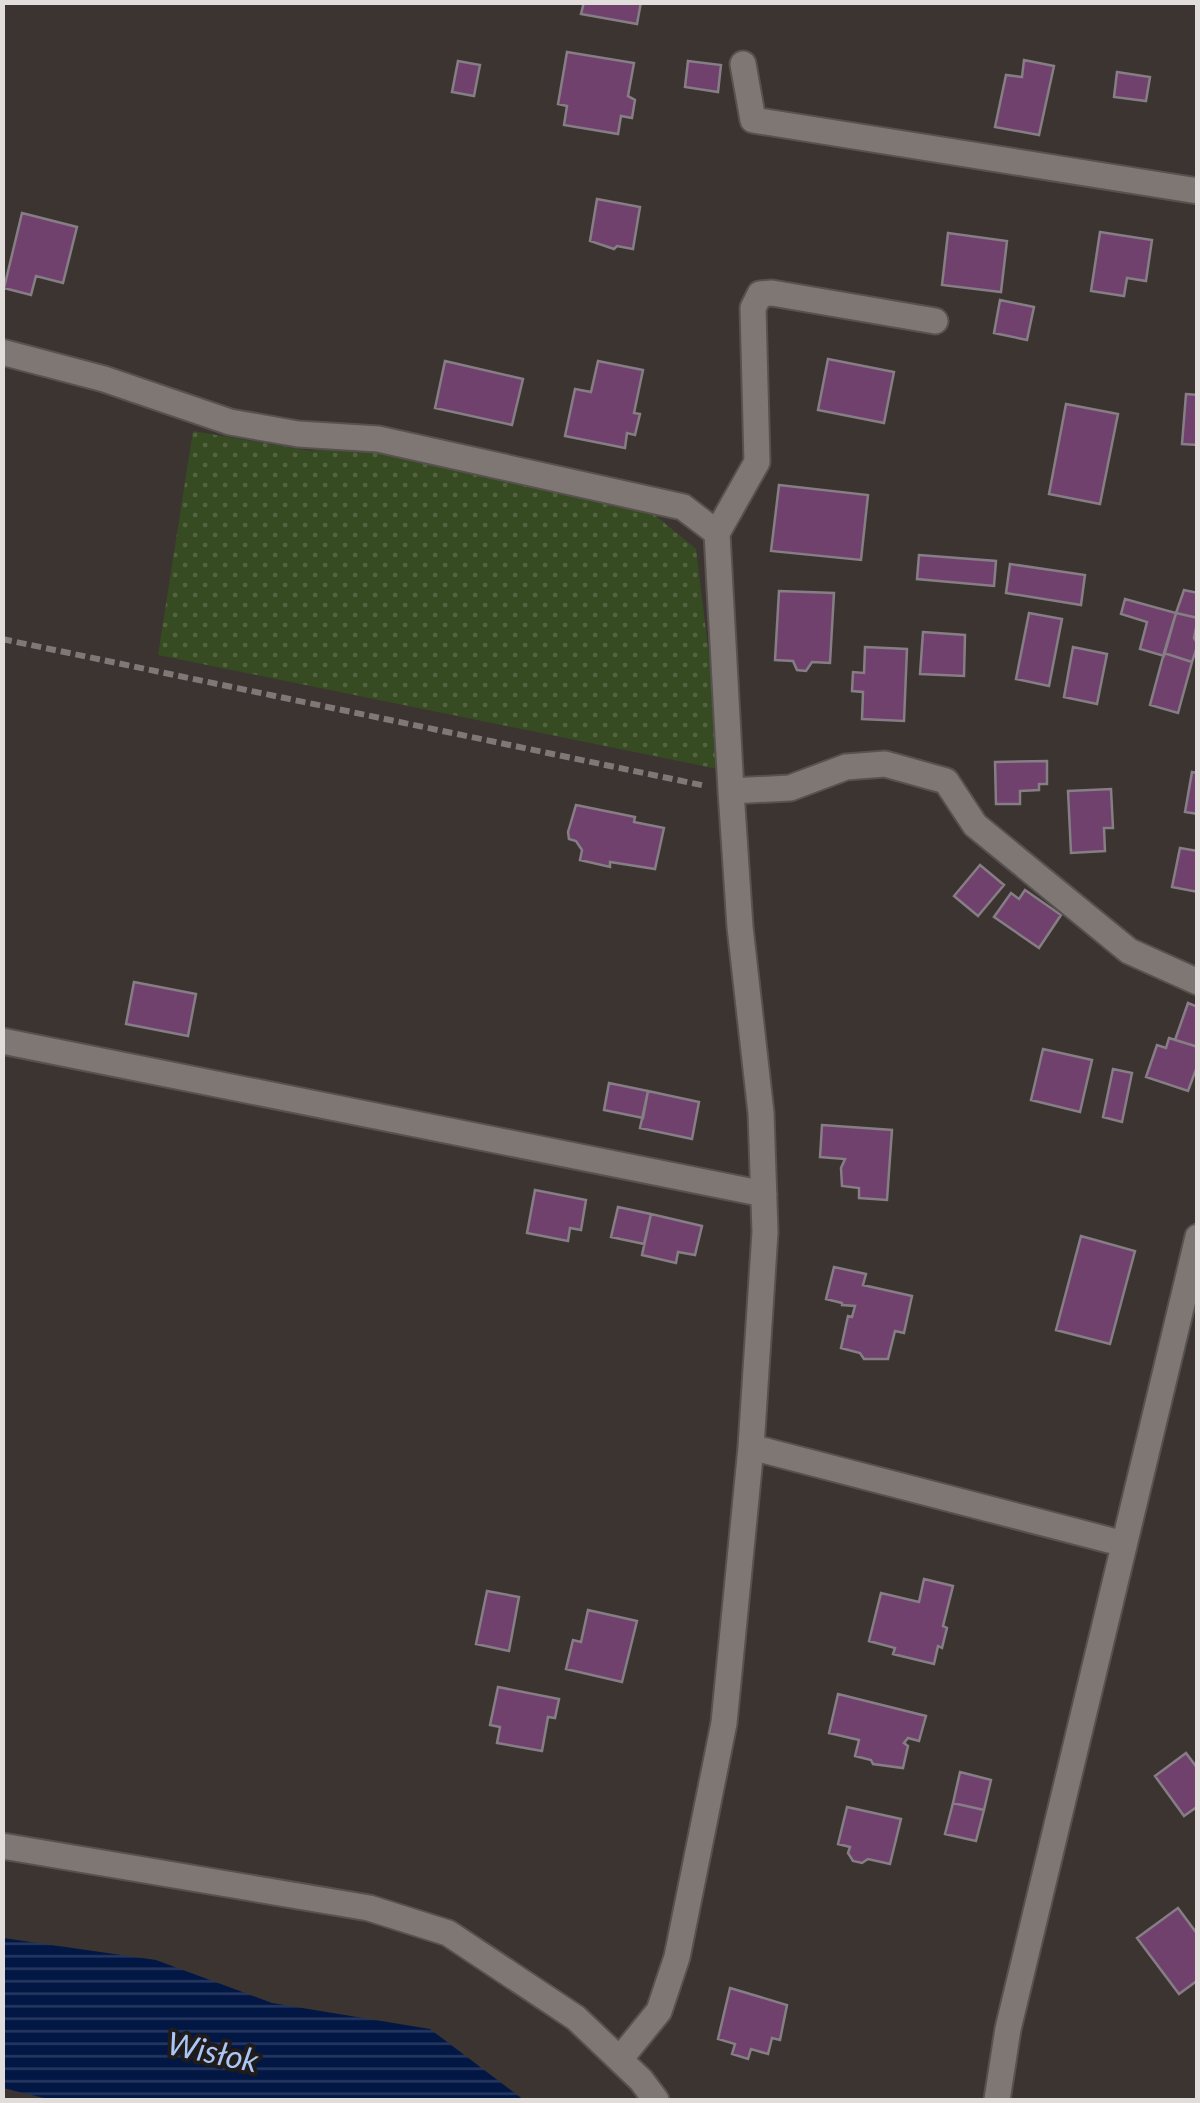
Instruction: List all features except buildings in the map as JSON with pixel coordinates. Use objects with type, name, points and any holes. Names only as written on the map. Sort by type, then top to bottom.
[{"type":"street","points":[[743,64],[753,120],[1198,191]]},
{"type":"street","points":[[620,2059],[659,2011],[677,1956],[724,1723],[751,1447],[765,1232],[761,1113],[740,926],[717,533],[758,462],[753,308],[760,294],[772,293],[935,320]]},
{"type":"street","points":[[2,352],[104,380],[230,422],[298,434],[378,439],[683,506],[717,533]]},
{"type":"street","points":[[731,791],[790,788],[846,767],[885,764],[946,781],[975,824],[1129,951],[1198,982]]},
{"type":"street","points":[[2,1041],[764,1194]]},
{"type":"street","points":[[997,2100],[1008,2030],[1198,1236]]},
{"type":"street","points":[[751,1447],[1124,1544]]},
{"type":"street","points":[[2,1846],[369,1908],[448,1933],[576,2018],[656,2100]]},
{"type":"path","points":[[2,639],[731,791]]},
{"type":"green space","points":[[193,431],[311,451],[353,444],[650,511],[696,549],[723,770],[158,655]]},
{"type":"water","name":"Wisłok","points":[[3,1938],[156,1960],[272,2003],[430,2029],[524,2100],[52,2100],[3,2088]]}]
